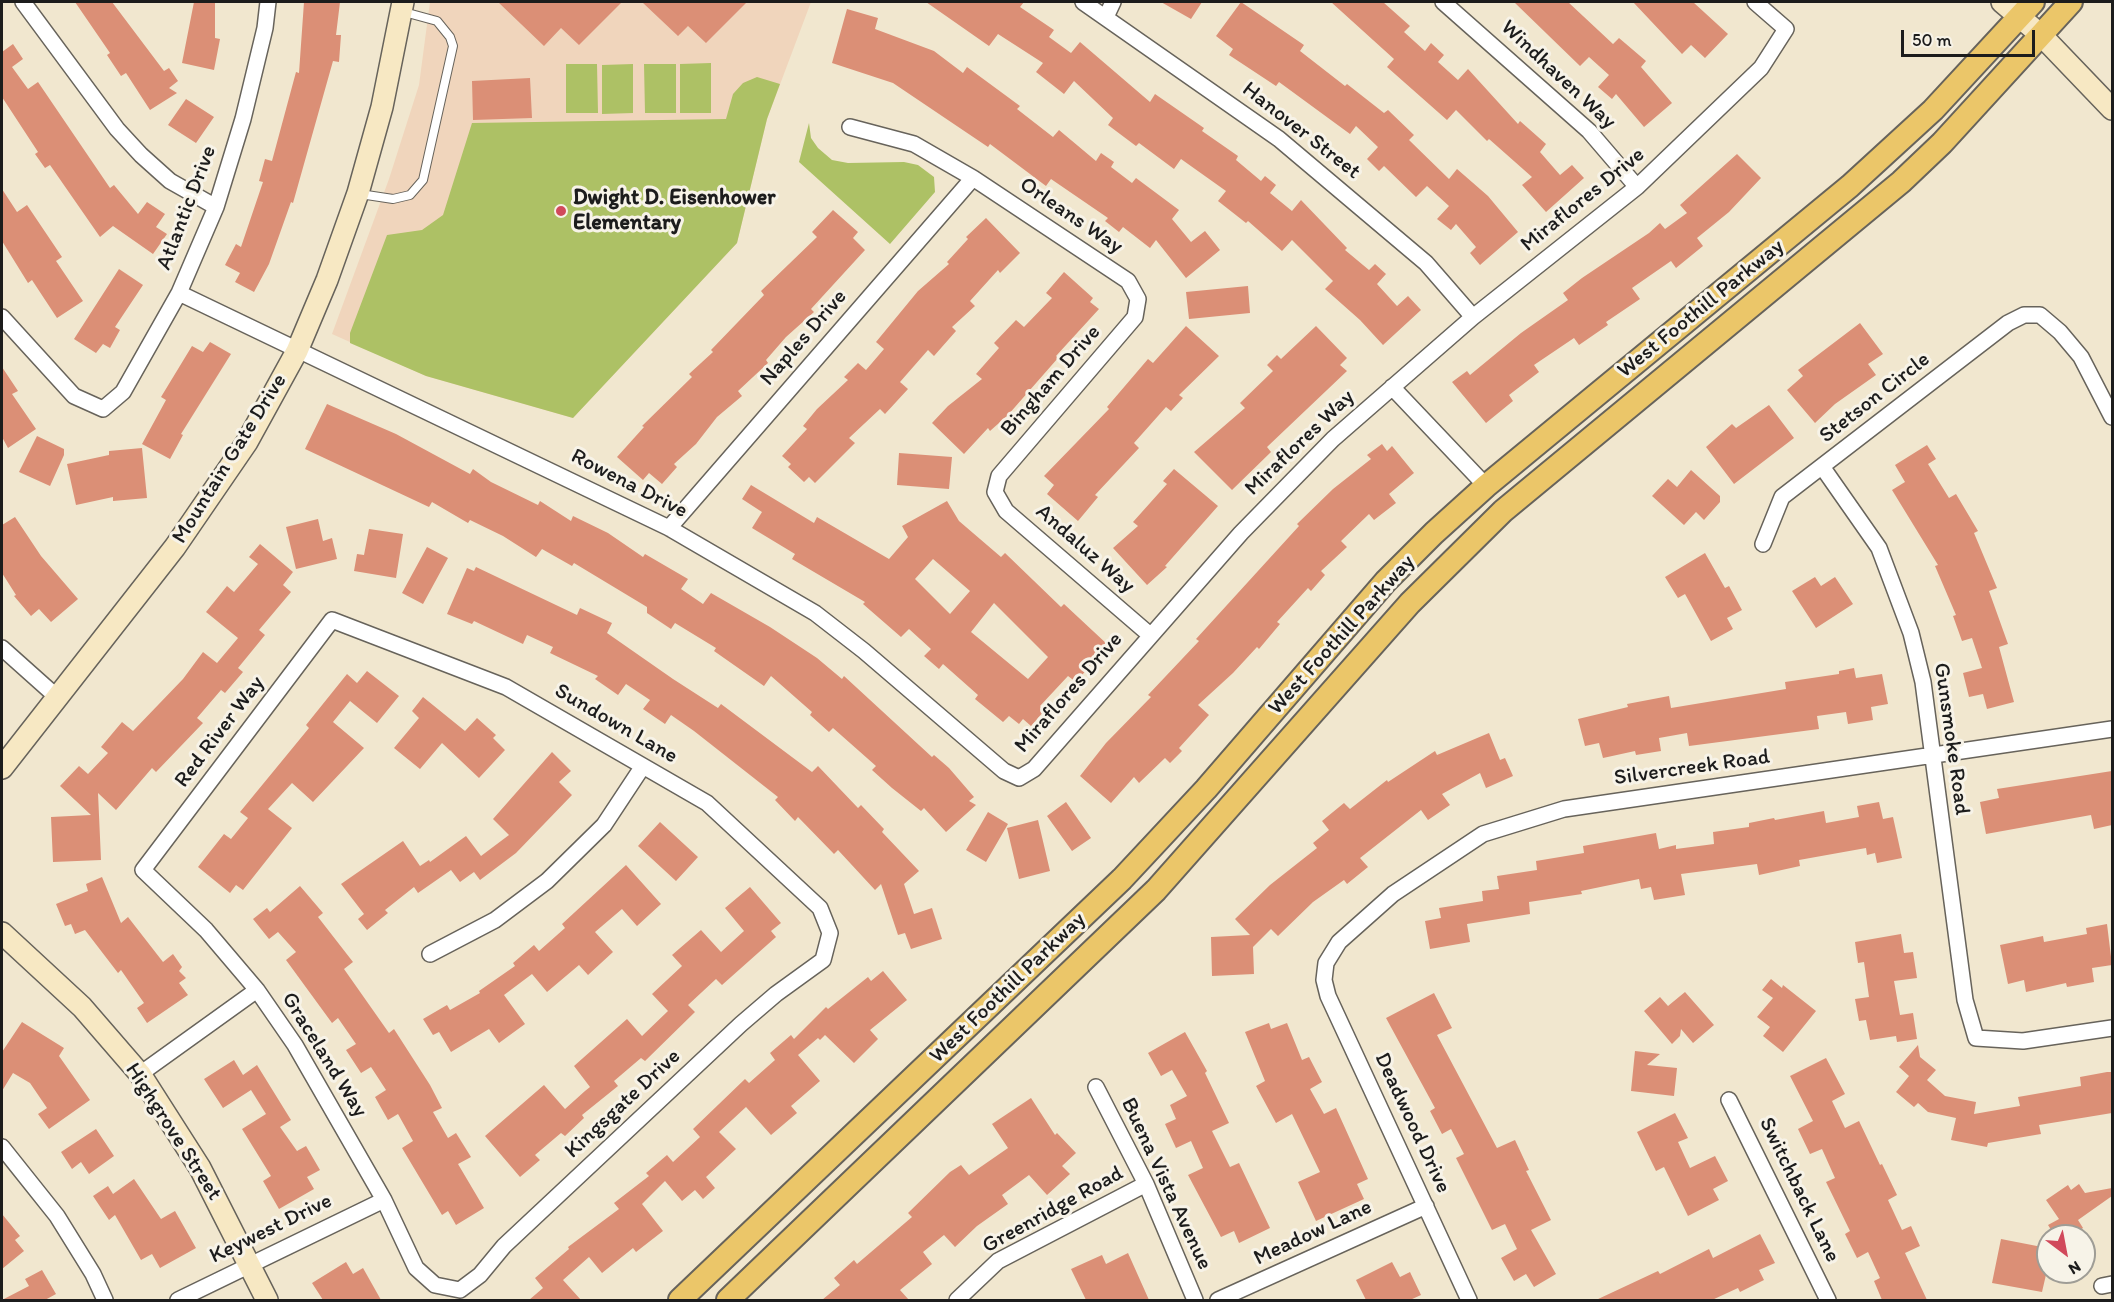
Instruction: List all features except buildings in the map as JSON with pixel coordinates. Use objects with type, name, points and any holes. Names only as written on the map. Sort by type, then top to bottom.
[{"type":"main road","points":[[2002,2],[2027,9],[2042,36],[2112,110]]},
{"type":"main road","name":"West Foothill Parkway","points":[[728,1300],[1156,890],[1410,603],[1503,511],[1901,182],[1942,143],[2071,2]]},
{"type":"main road","name":"Mountain Gate Drive","points":[[2,768],[181,538],[246,442],[297,351],[327,280],[358,194],[382,107],[402,7]]},
{"type":"main road","name":"West Foothill Parkway","points":[[680,1300],[1122,879],[1206,789],[1386,581],[1485,486],[1850,186],[1933,110],[2027,9]]},
{"type":"main road","name":"Highgrove Street","points":[[2,933],[82,1007],[140,1074],[200,1168],[267,1300]]},
{"type":"street","points":[[23,2],[117,129],[141,155],[170,181],[216,207]]},
{"type":"street","name":"Atlantic Drive","points":[[2,317],[74,396],[103,409],[123,392],[179,293],[216,207],[246,108],[265,28],[268,2]]},
{"type":"street","name":"Hanover Street","points":[[1083,2],[1279,139],[1426,263],[1473,317]]},
{"type":"street","points":[[1106,17],[1113,2]]},
{"type":"street","name":"Windhaven Way","points":[[1443,2],[1589,131],[1637,187]]},
{"type":"street","name":"Miraflores Drive","points":[[1392,387],[1473,317],[1637,187],[1761,68],[1786,29],[1755,2]]},
{"type":"street","name":"Orleans Way","points":[[850,127],[914,144],[973,178],[1128,281],[1138,299]]},
{"type":"street","name":"Naples Drive","points":[[669,528],[973,178]]},
{"type":"street","name":"Rowena Drive","points":[[179,293],[669,528],[815,613],[864,651],[1005,771],[1019,778]]},
{"type":"street","name":"Bingham Drive","points":[[995,492],[999,476],[1135,318],[1138,299]]},
{"type":"street","name":"Stetson Circle","points":[[1762,544],[1782,497],[1823,468],[2008,323],[2024,315],[2040,315],[2060,332],[2081,357],[2112,417]]},
{"type":"street","points":[[1392,387],[1485,486]]},
{"type":"street","name":"Miraflores Way","points":[[1150,635],[1241,533],[1333,440],[1392,387]]},
{"type":"street","name":"Gunsmoke Road","points":[[1823,468],[1879,548],[1911,633],[1923,682],[1964,988],[1976,1038],[2023,1041],[2112,1028]]},
{"type":"street","name":"Andaluz Way","points":[[995,492],[1006,510],[1150,635]]},
{"type":"street","name":"Sundown Lane","points":[[332,620],[506,687],[707,803],[820,908],[830,933]]},
{"type":"street","name":"Red River Way","points":[[143,870],[332,620]]},
{"type":"street","name":"Miraflores Drive","points":[[1019,778],[1034,769],[1150,635]]},
{"type":"street","points":[[2,648],[58,698]]},
{"type":"street","name":"Silvercreek Road","points":[[1326,963],[1339,942],[1393,894],[1484,834],[1564,809],[2112,729]]},
{"type":"street","points":[[430,954],[495,920],[547,881],[604,825],[643,766]]},
{"type":"street","name":"Graceland Way","points":[[143,870],[206,930],[257,990],[295,1045],[384,1200],[416,1268],[435,1285]]},
{"type":"street","name":"Kingsgate Drive","points":[[435,1285],[460,1290],[480,1275],[504,1246],[741,1024],[823,960],[830,933]]},
{"type":"street","name":"Deadwood Drive","points":[[1326,963],[1324,980],[1328,996],[1468,1300]]},
{"type":"street","points":[[140,1074],[257,990]]},
{"type":"street","name":"Buena Vista Avenue","points":[[1096,1087],[1146,1184],[1195,1300]]},
{"type":"street","name":"Switchback Lane","points":[[1729,1100],[1823,1299]]},
{"type":"street","points":[[2,1147],[57,1216],[93,1274],[105,1300]]},
{"type":"street","name":"Greenridge Road","points":[[957,1300],[998,1261],[1146,1184]]},
{"type":"street","name":"Keywest Drive","points":[[178,1300],[250,1263],[384,1200]]},
{"type":"street","name":"Meadow Lane","points":[[1218,1300],[1425,1206]]},
{"type":"lane","points":[[358,194],[393,199],[410,195],[423,180],[453,46],[450,37],[437,21],[402,7]]},
{"type":"shaded area","name":"Dwight D. Eisenhower Elementary","points":[[430,2],[811,2],[767,119],[737,243],[573,418],[426,376],[332,334],[389,179],[419,85]]},
{"type":"green space","points":[[711,63],[711,113],[680,113],[680,64]]},
{"type":"green space","points":[[566,64],[597,64],[598,113],[566,113]]},
{"type":"green space","points":[[633,64],[633,113],[602,114],[602,65]]},
{"type":"green space","points":[[644,64],[676,64],[676,113],[645,113]]},
{"type":"green space","name":"Dwight D. Eisenhower Elementary","points":[[757,77],[780,84],[767,119],[737,243],[573,418],[426,376],[350,343],[350,333],[387,235],[422,230],[443,215],[472,123],[726,119],[733,94],[743,83]]},
{"type":"green space","points":[[809,123],[811,138],[818,148],[832,160],[848,163],[904,162],[918,165],[934,177],[935,192],[890,244],[799,162]]},
{"type":"place","name":"Dwight D. Eisenhower Elementary","points":[[561,211]]}]
